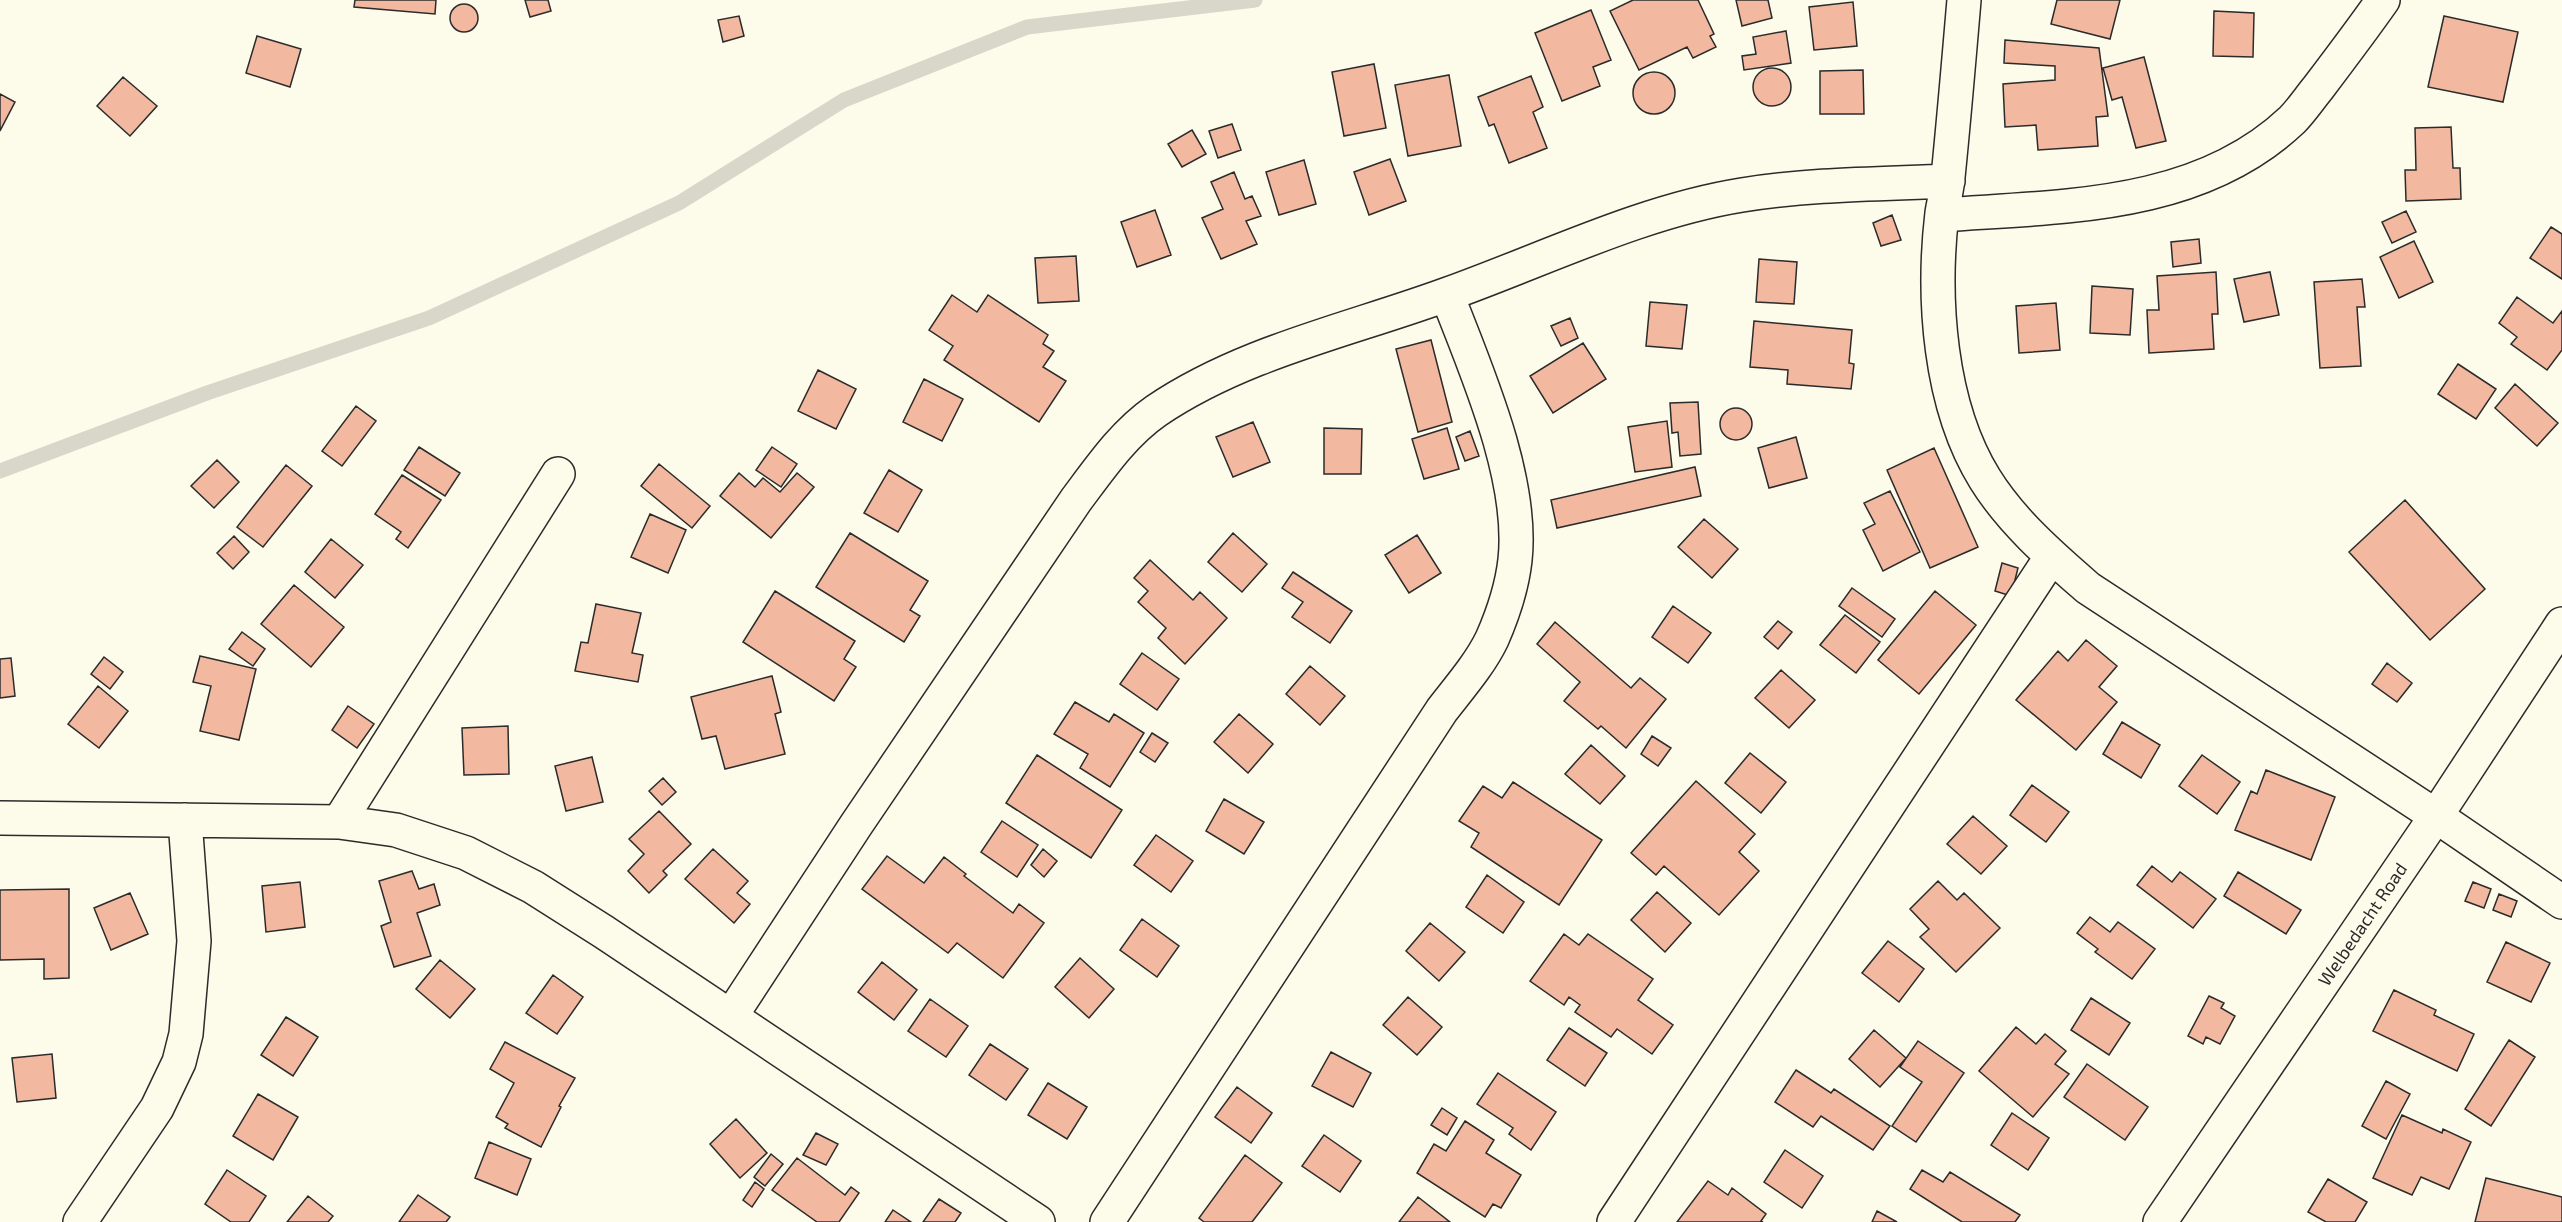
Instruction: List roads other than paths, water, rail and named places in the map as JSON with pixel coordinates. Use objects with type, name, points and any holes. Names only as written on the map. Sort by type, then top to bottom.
[{"type":"street","points":[[1964,0],[1948,181],[1942,215],[1939,306],[1944,357],[1953,405],[1966,442],[1985,479],[2013,516],[2052,556],[2088,588],[2436,816],[2562,902]]},
{"type":"street","points":[[1942,215],[2102,204],[2168,189],[2224,166],[2261,146],[2293,119],[2342,58],[2383,0]]},
{"type":"street","points":[[731,1016],[1031,565],[1109,456],[1136,427],[1190,390],[1237,367],[1446,295],[1637,223],[1741,195],[1815,186],[1948,181]]},
{"type":"street","points":[[1107,1222],[1442,710],[1475,666],[1491,641],[1507,602],[1515,558],[1514,516],[1506,465],[1491,411],[1446,295]]},
{"type":"street","points":[[339,822],[558,474]]},
{"type":"street","points":[[1614,1222],[2052,556]]},
{"type":"street","name":"Welbedacht Road","points":[[2160,1222],[2436,816],[2562,624]]},
{"type":"street","points":[[0,818],[339,822],[396,830],[466,854],[533,886],[1038,1222]]},
{"type":"street","points":[[80,1222],[157,1108],[179,1062],[186,1034],[194,941],[185,819]]},
{"type":"waterway","points":[[0,471],[207,393],[429,318],[679,203],[844,100],[1027,27],[1255,0]]}]
